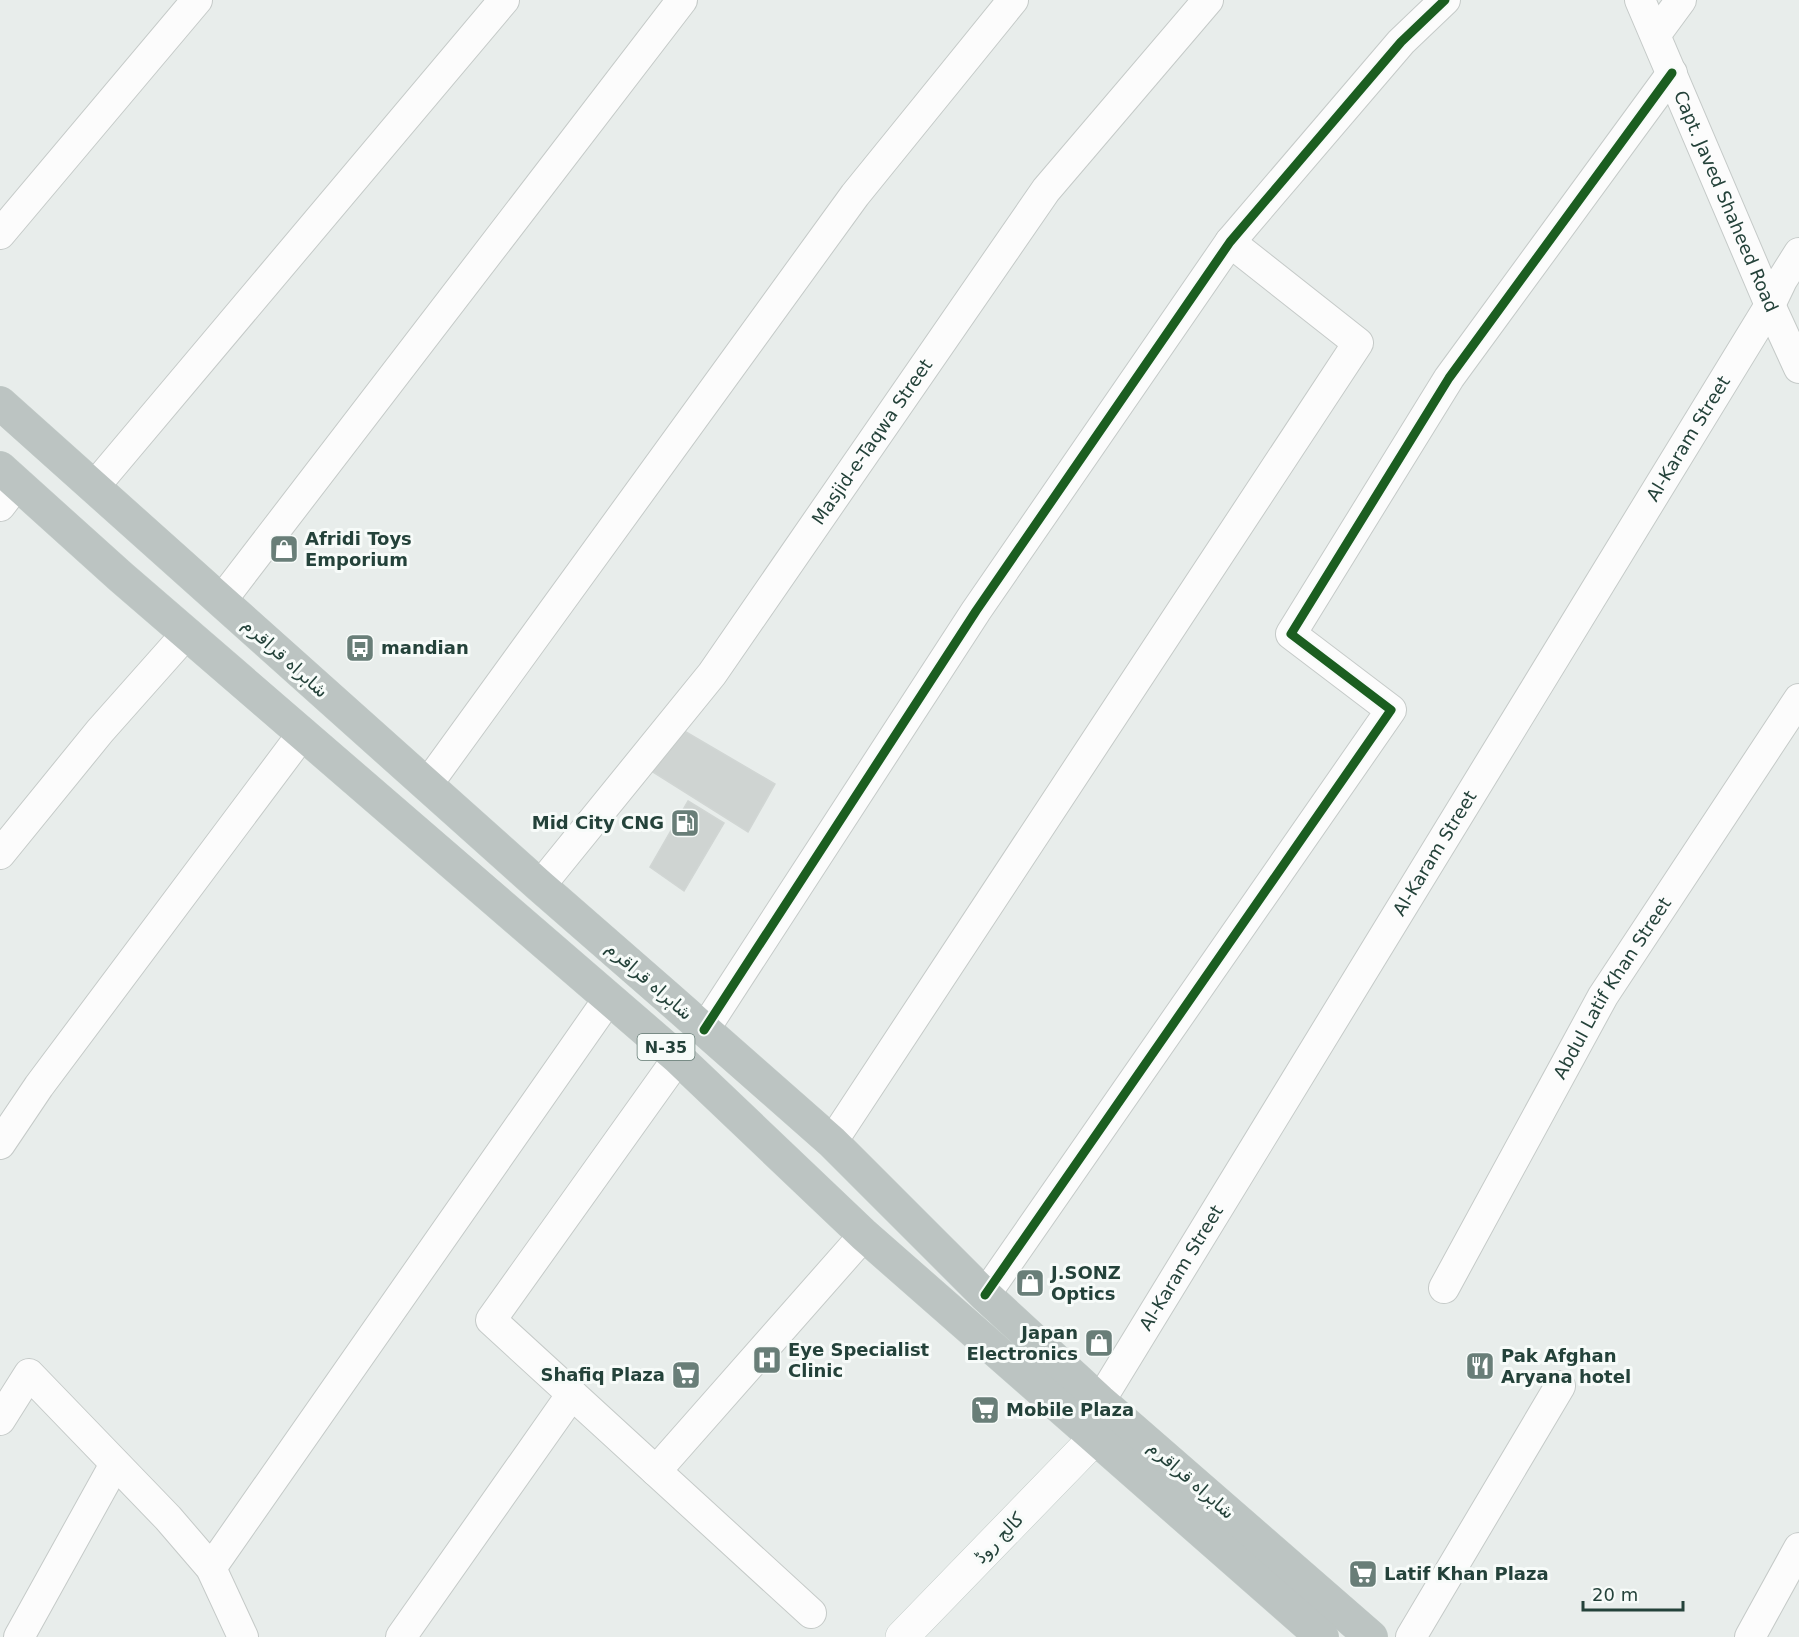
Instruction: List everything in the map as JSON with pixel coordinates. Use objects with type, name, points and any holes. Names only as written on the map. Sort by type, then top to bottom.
[{"type":"highway","name":"شاہراہ قراقرم","points":[[0,403],[540,886],[832,1142],[985,1295],[1100,1401],[1371,1637]]},
{"type":"highway","name":"شاہراہ قراقرم","points":[[6,486],[187,633],[678,1058],[864,1235],[1322,1637]]},
{"type":"main road","name":"کالج روڈ","points":[[902,1637],[1095,1438]]},
{"type":"street","points":[[0,234],[197,0]]},
{"type":"street","points":[[94,487],[504,0]]},
{"type":"street","points":[[221,601],[682,0]]},
{"type":"street","points":[[427,785],[855,195],[1013,0]]},
{"type":"street","name":"Masjid-e-Taqwa Street","points":[[540,886],[712,674],[1046,190],[1208,0]]},
{"type":"street","points":[[704,1030],[976,611],[1230,242],[1401,42],[1445,0]]},
{"type":"street","name":"Capt. Javed Shaheed Road","points":[[1640,0],[1799,368]]},
{"type":"street","points":[[1656,34],[1681,0]]},
{"type":"street","points":[[985,1295],[1391,710],[1291,634],[1449,378],[1672,73]]},
{"type":"street","points":[[832,1142],[1358,343],[1230,242]]},
{"type":"street","name":"Al-Karam Street","points":[[1100,1401],[1799,253]]},
{"type":"street","points":[[0,854],[100,730],[187,633]]},
{"type":"street","name":"Abdul Latif Khan Street","points":[[1444,1288],[1603,996],[1799,699]]},
{"type":"street","points":[[0,1144],[39,1086],[303,733]]},
{"type":"street","points":[[211,1568],[609,998]]},
{"type":"street","points":[[678,1058],[491,1320],[811,1612]]},
{"type":"street","points":[[656,1471],[864,1235]]},
{"type":"street","points":[[0,1420],[29,1374],[168,1518],[211,1568],[243,1637]]},
{"type":"street","points":[[1412,1637],[1560,1386]]},
{"type":"street","points":[[401,1637],[572,1394]]},
{"type":"street","points":[[19,1637],[115,1464]]},
{"type":"street","points":[[1750,1637],[1799,1548]]},
{"type":"building","points":[[674,725],[775,784],[748,832],[645,767]]},
{"type":"building","points":[[688,801],[724,823],[684,891],[650,867]]},
{"type":"cycle path","points":[[704,1030],[976,611],[1230,242],[1401,42],[1445,0]]},
{"type":"cycle path","points":[[985,1295],[1391,710],[1291,634],[1449,378],[1672,73]]},
{"type":"place","name":"Afridi Toys Emporium","points":[[284,549]]},
{"type":"place","name":"mandian","points":[[360,648]]},
{"type":"place","name":"Mid City CNG","points":[[685,823]]},
{"type":"place","name":"J.SONZ Optics","points":[[1030,1283]]},
{"type":"place","name":"Japan Electronics","points":[[1099,1343]]},
{"type":"place","name":"Eye Specialist Clinic","points":[[767,1360]]},
{"type":"place","name":"Pak Afghan Aryana hotel","points":[[1480,1366]]},
{"type":"place","name":"Shafiq Plaza","points":[[686,1375]]},
{"type":"place","name":"Mobile Plaza","points":[[985,1410]]},
{"type":"place","name":"Latif Khan Plaza","points":[[1363,1574]]}]
